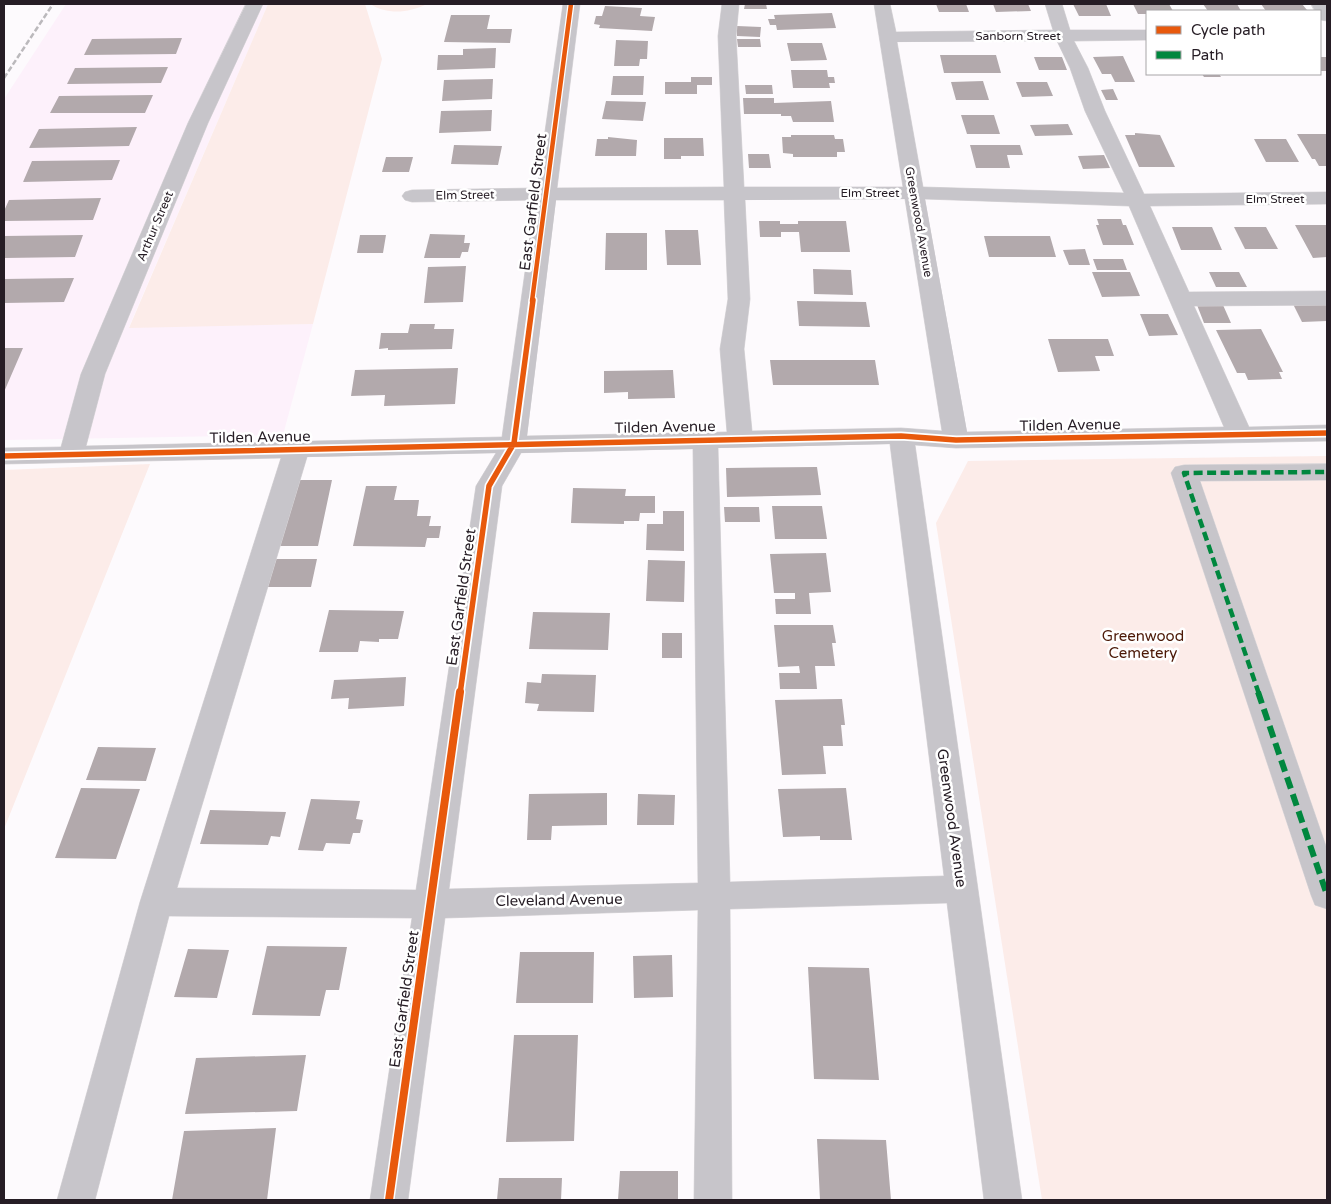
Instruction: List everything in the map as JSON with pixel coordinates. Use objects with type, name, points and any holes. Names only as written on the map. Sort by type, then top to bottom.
[{"type":"street","name":"Arthur Street","points":[[71,454],[93,374],[198,123],[254,4]]},
{"type":"street","name":"East Garfield Street","points":[[389,1200],[490,486],[514,443],[571,4]]},
{"type":"street","points":[[730,4],[727,36],[739,299],[732,350],[740,439]]},
{"type":"street","name":"Greenwood Avenue","points":[[882,4],[956,440]]},
{"type":"street","points":[[1054,4],[1063,36],[1138,200],[1240,435]]},
{"type":"street","points":[[1319,4],[1327,16]]},
{"type":"street","name":"Sanborn Street","points":[[889,37],[1146,35]]},
{"type":"street","name":"Elm Street","points":[[412,196],[914,193],[1138,200],[1327,198]]},
{"type":"street","points":[[1179,298],[1327,298]]},
{"type":"street","name":"Tilden Avenue","points":[[4,456],[705,439],[901,436],[956,440],[1327,433]]},
{"type":"street","name":"Greenwood Avenue","points":[[901,436],[1003,1200]]},
{"type":"street","points":[[705,439],[714,896],[713,1200]]},
{"type":"street","points":[[76,1200],[156,902],[297,448]]},
{"type":"street","points":[[1327,472],[1184,473],[1327,895]]},
{"type":"street","name":"Cleveland Avenue","points":[[156,902],[430,904],[962,889]]},
{"type":"shaded area","points":[[66,4],[268,4],[129,327],[313,324],[283,435],[4,440],[4,99]]},
{"type":"green space","points":[[268,4],[365,4],[382,59],[313,324],[129,328]]},
{"type":"green space","points":[[370,4],[427,4],[398,12],[377,8]]},
{"type":"green space","name":"Greenwood Cemetery","points":[[1327,456],[1327,1200],[1042,1200],[936,523],[968,461]]},
{"type":"green space","points":[[150,464],[4,829],[4,470]]},
{"type":"building","points":[[745,4],[766,4],[767,9],[744,9]]},
{"type":"building","points":[[936,4],[966,4],[969,12],[939,12]]},
{"type":"building","points":[[993,4],[1028,4],[1031,11],[996,12]]},
{"type":"building","points":[[1073,4],[1106,4],[1111,16],[1079,16]]},
{"type":"building","points":[[1133,4],[1169,4],[1172,10],[1146,10],[1146,14],[1138,14]]},
{"type":"building","points":[[1203,4],[1237,4],[1240,10],[1207,10]]},
{"type":"building","points":[[1261,4],[1302,4],[1307,10],[1265,10]]},
{"type":"building","points":[[605,6],[642,8],[640,16],[655,17],[652,31],[599,28],[600,25],[594,24],[596,16],[602,16]]},
{"type":"building","points":[[832,13],[836,28],[777,30],[776,25],[770,25],[768,19],[775,19],[774,15]]},
{"type":"building","points":[[451,15],[490,15],[487,29],[512,29],[510,43],[444,42]]},
{"type":"building","points":[[737,26],[761,27],[760,37],[737,36]]},
{"type":"building","points":[[182,38],[176,54],[84,55],[92,39]]},
{"type":"building","points":[[737,39],[760,39],[761,47],[738,47]]},
{"type":"building","points":[[616,40],[648,41],[647,59],[640,59],[639,66],[614,66]]},
{"type":"building","points":[[787,43],[822,43],[827,60],[791,61]]},
{"type":"building","points":[[496,48],[495,68],[437,70],[438,55],[463,55],[463,49]]},
{"type":"building","points":[[940,55],[996,55],[1001,73],[944,73]]},
{"type":"building","points":[[1123,56],[1135,82],[1115,82],[1111,74],[1102,74],[1093,57]]},
{"type":"building","points":[[1034,57],[1062,57],[1067,70],[1039,70]]},
{"type":"building","points":[[1321,57],[1327,57],[1327,71],[1321,71]]},
{"type":"building","points":[[168,67],[161,83],[67,84],[75,68]]},
{"type":"building","points":[[791,70],[827,70],[828,77],[834,77],[835,83],[829,83],[830,88],[793,88]]},
{"type":"building","points":[[1203,75],[1220,75],[1221,77],[1204,77]]},
{"type":"building","points":[[613,76],[644,76],[643,95],[611,95]]},
{"type":"building","points":[[691,77],[712,77],[712,85],[697,85],[697,94],[665,94],[665,82],[691,82]]},
{"type":"building","points":[[493,79],[492,99],[442,101],[444,80]]},
{"type":"building","points":[[983,81],[989,100],[956,100],[951,82]]},
{"type":"building","points":[[1016,82],[1047,82],[1053,96],[1022,97]]},
{"type":"building","points":[[745,85],[772,85],[773,94],[746,94]]},
{"type":"building","points":[[1113,89],[1118,100],[1106,100],[1101,90]]},
{"type":"building","points":[[153,95],[145,113],[50,113],[59,96]]},
{"type":"building","points":[[743,98],[774,98],[774,103],[831,101],[834,122],[793,122],[791,116],[781,116],[781,114],[744,114]]},
{"type":"building","points":[[606,101],[646,102],[643,121],[602,119]]},
{"type":"building","points":[[492,110],[491,131],[439,133],[441,111]]},
{"type":"building","points":[[961,115],[994,115],[1000,134],[967,134]]},
{"type":"building","points":[[1068,124],[1073,135],[1035,136],[1030,125]]},
{"type":"building","points":[[137,127],[129,146],[29,148],[39,129]]},
{"type":"building","points":[[1135,133],[1160,135],[1175,167],[1139,167],[1125,135],[1135,135]]},
{"type":"building","points":[[1297,134],[1327,134],[1327,166],[1319,166],[1315,159],[1312,159]]},
{"type":"building","points":[[791,135],[834,135],[835,139],[843,139],[845,152],[837,152],[837,157],[793,157],[793,154],[783,153],[782,137],[791,137]]},
{"type":"building","points":[[608,137],[637,140],[636,156],[595,156],[597,139],[608,139]]},
{"type":"building","points":[[664,138],[703,138],[704,156],[681,156],[681,159],[664,159]]},
{"type":"building","points":[[1254,139],[1286,139],[1299,162],[1266,162]]},
{"type":"building","points":[[454,145],[502,146],[498,165],[451,164]]},
{"type":"building","points":[[970,145],[1020,145],[1023,155],[1007,155],[1010,168],[976,168]]},
{"type":"building","points":[[748,154],[769,154],[771,168],[749,168]]},
{"type":"building","points":[[1104,155],[1110,168],[1083,169],[1078,156]]},
{"type":"building","points":[[386,157],[413,157],[409,172],[382,172]]},
{"type":"building","points":[[120,160],[112,180],[23,182],[32,161]]},
{"type":"building","points":[[101,198],[93,220],[4,221],[4,211],[9,200]]},
{"type":"building","points":[[1097,219],[1121,219],[1123,225],[1126,225],[1134,245],[1103,245],[1096,225],[1099,225]]},
{"type":"building","points":[[759,221],[780,221],[780,224],[798,224],[798,221],[846,221],[850,252],[801,252],[799,232],[781,232],[781,237],[760,237]]},
{"type":"building","points":[[1295,225],[1327,225],[1327,257],[1313,258]]},
{"type":"building","points":[[1172,227],[1212,227],[1222,250],[1181,250]]},
{"type":"building","points":[[1234,227],[1266,227],[1278,249],[1245,249]]},
{"type":"building","points":[[665,230],[698,230],[701,265],[667,265]]},
{"type":"building","points":[[606,233],[647,233],[647,270],[605,270]]},
{"type":"building","points":[[430,234],[465,235],[464,243],[470,243],[468,252],[462,252],[460,258],[424,258]]},
{"type":"building","points":[[83,235],[75,257],[4,258],[4,236]]},
{"type":"building","points":[[360,235],[386,235],[383,253],[357,253]]},
{"type":"building","points":[[984,236],[1050,236],[1056,257],[989,257]]},
{"type":"building","points":[[1085,249],[1090,265],[1069,265],[1063,250]]},
{"type":"building","points":[[1093,259],[1123,259],[1127,270],[1097,270]]},
{"type":"building","points":[[466,266],[463,302],[424,303],[428,267]]},
{"type":"building","points":[[813,269],[851,270],[853,295],[814,294]]},
{"type":"building","points":[[1092,272],[1130,272],[1140,296],[1102,297]]},
{"type":"building","points":[[1209,272],[1239,272],[1247,287],[1216,287]]},
{"type":"building","points":[[74,278],[64,302],[4,303],[4,279]]},
{"type":"building","points":[[1291,300],[1327,300],[1327,321],[1302,322]]},
{"type":"building","points":[[797,301],[866,302],[870,327],[799,326]]},
{"type":"building","points":[[1197,305],[1223,305],[1231,323],[1204,323]]},
{"type":"building","points":[[1140,314],[1168,314],[1178,335],[1149,336]]},
{"type":"building","points":[[410,324],[435,324],[434,329],[454,329],[452,349],[379,349],[381,333],[408,333]]},
{"type":"building","points":[[1261,329],[1283,372],[1279,372],[1282,379],[1248,380],[1245,373],[1237,373],[1216,330]]},
{"type":"building","points":[[1048,339],[1108,339],[1114,356],[1095,356],[1100,371],[1058,372]]},
{"type":"building","points":[[4,348],[23,348],[4,392]]},
{"type":"building","points":[[770,360],[875,360],[879,385],[773,385]]},
{"type":"building","points":[[458,368],[455,404],[384,406],[385,395],[351,396],[355,370]]},
{"type":"building","points":[[673,370],[675,398],[628,399],[628,392],[604,393],[604,371]]},
{"type":"building","points":[[817,467],[821,495],[727,497],[726,468]]},
{"type":"building","points":[[293,480],[332,480],[318,546],[276,546]]},
{"type":"building","points":[[366,486],[397,486],[394,500],[419,500],[417,516],[431,516],[429,526],[441,526],[439,538],[427,538],[425,547],[353,546]]},
{"type":"building","points":[[573,488],[626,489],[625,496],[655,496],[655,513],[640,513],[639,521],[624,521],[624,524],[571,523]]},
{"type":"building","points":[[772,506],[822,506],[827,539],[775,539]]},
{"type":"building","points":[[724,507],[759,507],[760,522],[725,522]]},
{"type":"building","points":[[663,511],[684,511],[684,551],[646,550],[647,524],[663,524]]},
{"type":"building","points":[[826,553],[831,592],[809,593],[811,614],[776,614],[775,599],[795,599],[795,593],[774,593],[770,554]]},
{"type":"building","points":[[270,559],[317,559],[311,587],[262,587]]},
{"type":"building","points":[[648,560],[685,561],[684,602],[646,601]]},
{"type":"building","points":[[329,610],[404,611],[398,639],[379,639],[379,642],[360,641],[358,652],[319,652]]},
{"type":"building","points":[[533,612],[610,613],[608,650],[529,649]]},
{"type":"building","points":[[774,625],[833,625],[836,643],[832,643],[835,666],[815,666],[817,689],[780,689],[779,673],[800,673],[799,666],[778,667]]},
{"type":"building","points":[[662,633],[682,633],[682,658],[662,658]]},
{"type":"building","points":[[542,674],[596,675],[594,712],[537,711],[539,704],[525,703],[527,682],[541,683]]},
{"type":"building","points":[[406,677],[404,706],[348,709],[349,698],[331,699],[334,680]]},
{"type":"building","points":[[842,699],[845,725],[841,725],[843,746],[823,746],[826,774],[782,775],[775,700]]},
{"type":"building","points":[[98,747],[156,748],[146,781],[86,780]]},
{"type":"building","points":[[81,788],[140,789],[116,859],[55,858]]},
{"type":"building","points":[[846,788],[852,840],[820,840],[820,836],[783,837],[778,789]]},
{"type":"building","points":[[607,793],[607,825],[552,826],[551,840],[527,840],[529,794]]},
{"type":"building","points":[[638,794],[675,795],[674,825],[637,825]]},
{"type":"building","points":[[311,799],[360,801],[356,819],[363,820],[360,833],[353,833],[350,844],[326,843],[323,851],[298,850]]},
{"type":"building","points":[[210,810],[286,812],[280,837],[271,836],[268,845],[200,844]]},
{"type":"building","points":[[267,946],[347,947],[339,990],[326,990],[320,1016],[252,1015]]},
{"type":"building","points":[[188,949],[229,950],[217,998],[174,997]]},
{"type":"building","points":[[520,952],[594,952],[593,1003],[516,1003]]},
{"type":"building","points":[[672,955],[673,997],[634,998],[633,956]]},
{"type":"building","points":[[808,967],[869,968],[879,1080],[814,1079]]},
{"type":"building","points":[[514,1035],[578,1035],[574,1141],[506,1142]]},
{"type":"building","points":[[306,1055],[297,1111],[185,1114],[196,1058]]},
{"type":"building","points":[[276,1128],[267,1200],[172,1200],[184,1131]]},
{"type":"building","points":[[817,1139],[886,1140],[891,1200],[820,1200]]},
{"type":"building","points":[[620,1171],[678,1171],[678,1200],[618,1200]]},
{"type":"building","points":[[499,1178],[562,1178],[561,1200],[497,1200]]},
{"type":"railway","points":[[4,78],[53,4]]},
{"type":"marked path","points":[[1327,472],[1184,473],[1327,895]]},
{"type":"cycle path","points":[[389,1200],[489,486],[514,443],[571,4]]},
{"type":"cycle path","points":[[4,456],[901,436],[956,440],[1327,433]]}]
